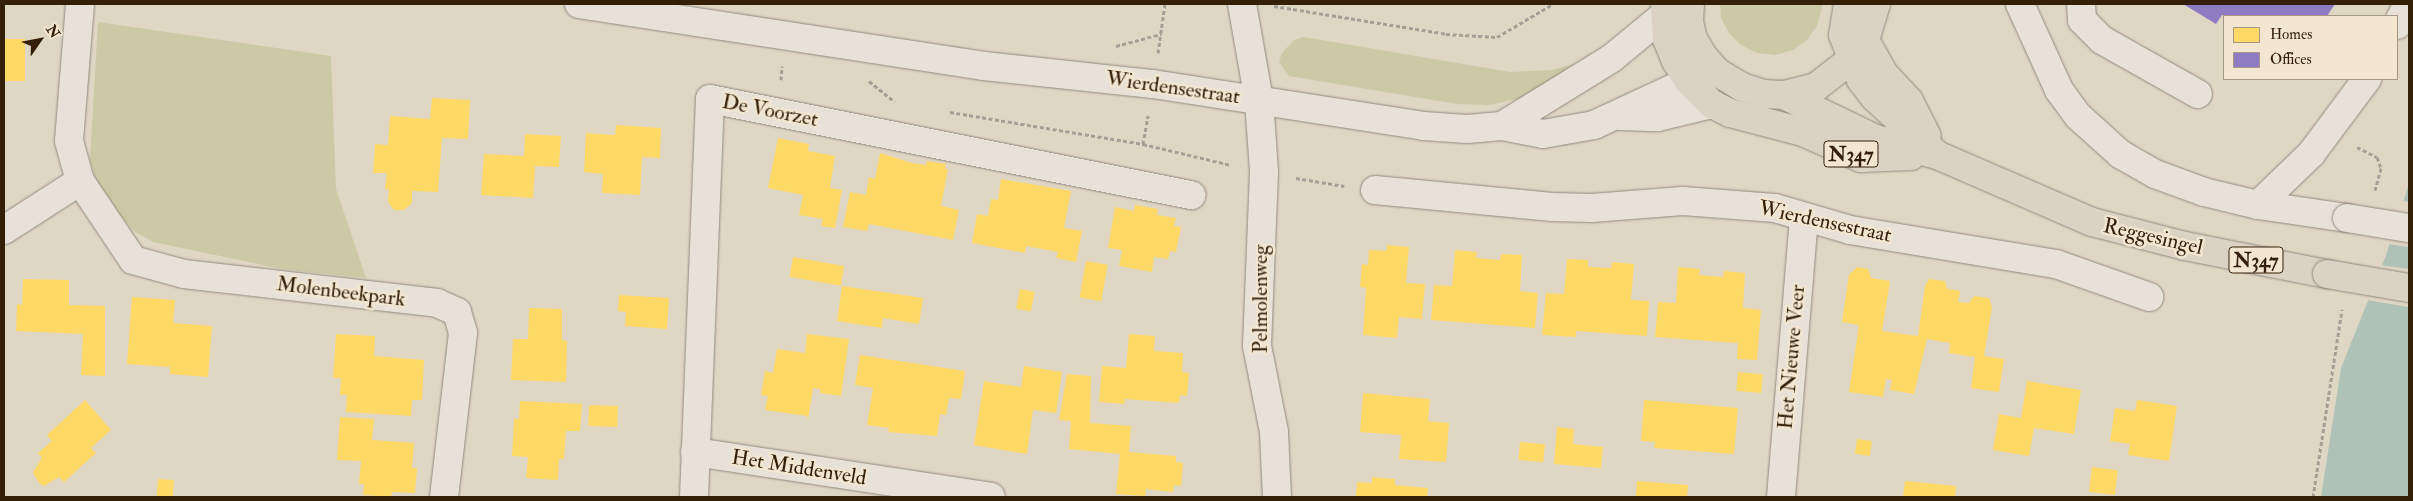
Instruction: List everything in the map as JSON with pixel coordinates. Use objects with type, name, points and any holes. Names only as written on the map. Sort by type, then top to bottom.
[{"type":"main road","name":"N347","points":[[1690,4],[1689,22],[1694,39],[1703,56],[1717,72],[1742,87],[1764,94],[1784,95],[1816,87],[1858,50],[1843,35],[1848,4]]},
{"type":"main road","points":[[1858,50],[1876,4]]},
{"type":"main road","name":"N347","points":[[1664,10],[1667,39],[1676,61],[1689,81],[1712,104]]},
{"type":"main road","name":"Reggesingel","points":[[1858,50],[1861,80],[1875,98],[1937,155]]},
{"type":"main road","points":[[1689,81],[1717,72]]},
{"type":"main road","name":"Reggesingel","points":[[1784,95],[1876,138],[1937,155],[2092,222],[2185,246],[2409,288]]},
{"type":"main road","name":"Reggesingel","points":[[1712,104],[1730,113],[1803,132],[1861,158],[1937,155]]},
{"type":"street","name":"Molenbeekpark","points":[[80,4],[69,141],[80,181],[133,260],[184,274],[437,303],[457,312],[464,333],[444,497]]},
{"type":"street","name":"Wierdensestraat","points":[[579,4],[844,46],[1259,100],[1423,126],[1467,129],[1502,126],[1543,134],[1594,125],[1689,81]]},
{"type":"street","name":"Pelmolenweg","points":[[1242,4],[1259,100],[1264,172],[1258,346],[1274,432],[1277,497]]},
{"type":"street","points":[[2020,4],[2059,90],[2078,116],[2099,138],[2155,174],[2204,192],[2258,205],[2409,228]]},
{"type":"street","points":[[2081,4],[2082,20],[2102,40],[2198,94]]},
{"type":"street","points":[[2398,22],[2408,4]]},
{"type":"street","name":"Wierdensestraat","points":[[1502,126],[1612,58],[1664,10]]},
{"type":"street","points":[[2258,205],[2311,154],[2366,80]]},
{"type":"street","name":"De Voorzet","points":[[694,497],[710,100],[1192,195]]},
{"type":"street","name":"Wierdensestraat","points":[[1616,115],[1658,117],[1712,104]]},
{"type":"street","points":[[4,230],[80,181]]},
{"type":"street","name":"Wierdensestraat","points":[[1374,190],[1552,207],[1592,208],[1683,201],[1775,208],[1850,230],[2056,264],[2149,297]]},
{"type":"street","name":"Het Nieuwe Veer","points":[[1781,497],[1804,217]]},
{"type":"street","name":"Het Middenveld","points":[[696,452],[991,497]]},
{"type":"path","points":[[1269,5],[1446,34],[1497,37],[1553,4]]},
{"type":"path","points":[[844,46],[875,88],[895,102],[905,104]]},
{"type":"path","points":[[943,110],[1143,144],[1264,172],[1344,186]]},
{"type":"path","points":[[2313,497],[2342,310]]},
{"type":"shaded area","points":[[1720,4],[1822,4],[1822,8],[1817,26],[1807,40],[1793,50],[1775,55],[1757,53],[1741,45],[1729,33],[1721,18]]},
{"type":"shaded area","points":[[98,22],[331,56],[336,189],[366,278],[282,269],[153,242],[134,231],[113,208],[98,185],[90,160]]},
{"type":"shaded area","points":[[1304,37],[1510,72],[1551,70],[1595,59],[1526,97],[1489,105],[1457,104],[1289,76],[1279,62],[1282,53],[1294,40]]},
{"type":"shaded area","points":[[2409,184],[2409,497],[2321,497],[2341,368],[2385,258]]},
{"type":"pier","points":[[2402,201],[2409,202],[2409,247],[2387,244]]},
{"type":"pier","points":[[2380,265],[2409,269],[2409,307],[2366,300]]},
{"type":"building: Homes","points":[[4,39],[25,39],[25,81],[4,81]]},
{"type":"building: Homes","points":[[432,98],[470,100],[468,139],[442,138],[438,192],[412,191],[412,203],[404,210],[394,210],[388,202],[389,189],[385,189],[387,173],[373,173],[375,144],[388,145],[390,116],[430,119]]},
{"type":"building: Homes","points":[[616,125],[661,128],[660,158],[642,157],[640,195],[602,193],[603,174],[584,172],[586,133],[615,135]]},
{"type":"building: Homes","points":[[525,134],[561,136],[559,167],[535,166],[533,198],[481,195],[484,154],[524,156]]},
{"type":"building: Homes","points":[[778,138],[809,144],[808,151],[835,156],[830,188],[842,190],[835,228],[821,226],[823,219],[799,215],[803,195],[768,188]]},
{"type":"building: Homes","points":[[880,153],[912,163],[926,165],[927,161],[946,164],[945,169],[948,169],[941,206],[959,210],[953,240],[869,224],[867,231],[843,227],[850,192],[866,195],[869,177],[875,179]]},
{"type":"building: Homes","points":[[1001,179],[1071,191],[1064,228],[1082,231],[1076,262],[1056,258],[1058,252],[1026,246],[1025,253],[972,243],[977,214],[988,216],[991,199],[998,200]]},
{"type":"building: Homes","points":[[1135,205],[1158,209],[1157,215],[1176,218],[1174,226],[1181,227],[1176,252],[1170,251],[1168,259],[1154,257],[1152,272],[1119,266],[1122,250],[1108,248],[1115,207],[1134,211]]},
{"type":"building: Homes","points":[[1387,245],[1409,247],[1406,283],[1425,284],[1422,319],[1399,317],[1397,338],[1363,335],[1366,288],[1360,287],[1362,264],[1368,265],[1369,250],[1387,251]]},
{"type":"building: Homes","points":[[1455,250],[1477,252],[1476,258],[1500,260],[1501,254],[1522,255],[1520,291],[1538,293],[1535,328],[1431,320],[1434,285],[1452,286]]},
{"type":"building: Homes","points":[[793,257],[844,266],[841,286],[790,277]]},
{"type":"building: Homes","points":[[1567,259],[1588,260],[1588,267],[1611,268],[1612,262],[1634,264],[1631,300],[1649,301],[1647,336],[1576,331],[1576,337],[1542,335],[1546,293],[1564,294]]},
{"type":"building: Homes","points":[[1086,261],[1108,265],[1101,301],[1080,297]]},
{"type":"building: Homes","points":[[1678,267],[1700,269],[1699,275],[1723,277],[1724,271],[1745,273],[1743,308],[1761,310],[1757,360],[1737,359],[1738,343],[1655,337],[1658,302],[1676,303]]},
{"type":"building: Homes","points":[[1857,267],[1868,269],[1871,278],[1890,281],[1882,331],[1918,336],[1925,286],[1929,279],[1945,281],[1947,289],[1960,291],[1958,302],[1969,303],[1974,296],[1989,298],[1992,307],[1984,356],[2004,359],[1999,392],[1971,388],[1975,357],[1949,353],[1950,343],[1927,339],[1914,394],[1890,390],[1892,380],[1886,379],[1883,397],[1849,392],[1859,325],[1842,322],[1849,275]]},
{"type":"building: Homes","points":[[23,279],[69,280],[69,305],[105,306],[105,376],[81,375],[83,334],[16,331],[17,304],[22,305]]},
{"type":"building: Homes","points":[[842,286],[923,298],[919,324],[883,318],[882,328],[837,321]]},
{"type":"building: Homes","points":[[1020,289],[1035,292],[1031,311],[1016,309]]},
{"type":"building: Homes","points":[[619,295],[669,298],[667,329],[625,326],[626,312],[618,311]]},
{"type":"building: Homes","points":[[132,297],[175,300],[173,323],[212,326],[208,377],[170,374],[170,367],[127,364]]},
{"type":"building: Homes","points":[[529,308],[562,309],[562,340],[567,341],[566,382],[511,380],[513,339],[528,339]]},
{"type":"building: Homes","points":[[336,334],[375,336],[374,356],[424,360],[422,400],[412,400],[411,416],[346,412],[347,395],[340,395],[341,378],[333,378]]},
{"type":"building: Homes","points":[[807,334],[849,339],[841,396],[820,393],[820,389],[813,388],[808,420],[807,416],[765,410],[768,396],[761,395],[765,371],[773,373],[777,349],[805,353]]},
{"type":"building: Homes","points":[[1129,334],[1155,336],[1154,351],[1183,353],[1182,372],[1189,373],[1187,396],[1180,395],[1179,403],[1125,399],[1124,404],[1099,402],[1102,366],[1126,368]]},
{"type":"building: Homes","points":[[860,355],[965,371],[961,399],[949,398],[946,415],[940,414],[937,436],[888,432],[889,428],[867,425],[873,388],[855,385]]},
{"type":"building: Homes","points":[[1024,366],[1062,372],[1056,413],[1033,410],[1027,454],[974,445],[984,381],[1021,387]]},
{"type":"building: Homes","points":[[1738,372],[1763,374],[1761,393],[1736,391]]},
{"type":"building: Homes","points":[[1067,374],[1091,376],[1090,423],[1131,426],[1129,452],[1176,456],[1176,462],[1183,463],[1181,486],[1174,485],[1173,492],[1146,489],[1145,496],[1116,494],[1120,454],[1069,449],[1071,421],[1059,420]]},
{"type":"building: Homes","points":[[2027,381],[2081,390],[2074,434],[2034,428],[2029,456],[1993,450],[1999,414],[2021,418]]},
{"type":"building: Homes","points":[[1363,393],[1430,399],[1428,421],[1449,423],[1446,462],[1399,459],[1401,435],[1360,432]]},
{"type":"building: Homes","points":[[85,400],[111,430],[91,448],[96,453],[64,482],[59,477],[44,486],[39,483],[33,472],[42,458],[38,453],[52,441],[47,435]]},
{"type":"building: Homes","points":[[1644,400],[1738,408],[1734,454],[1654,448],[1655,442],[1641,441]]},
{"type":"building: Homes","points":[[2137,400],[2177,406],[2169,461],[2128,455],[2130,444],[2110,441],[2115,408],[2135,411]]},
{"type":"building: Homes","points":[[520,401],[582,404],[580,431],[566,431],[564,459],[559,459],[558,480],[526,478],[528,457],[512,456],[514,419],[519,419]]},
{"type":"building: Homes","points":[[589,405],[618,406],[617,427],[588,426]]},
{"type":"building: Homes","points":[[340,417],[374,419],[372,440],[414,443],[412,468],[417,468],[415,493],[392,492],[391,497],[363,495],[364,484],[359,484],[361,461],[337,460]]},
{"type":"building: Homes","points":[[1557,427],[1574,429],[1573,444],[1603,447],[1601,468],[1554,464]]},
{"type":"building: Homes","points":[[1857,439],[1872,441],[1870,456],[1855,454]]},
{"type":"building: Homes","points":[[1520,442],[1545,444],[1543,462],[1518,460]]},
{"type":"building: Homes","points":[[2092,467],[2118,470],[2115,495],[2089,492]]},
{"type":"building: Homes","points":[[1372,477],[1395,479],[1395,485],[1428,488],[1427,497],[1356,497],[1357,482],[1372,483]]},
{"type":"building: Homes","points":[[158,479],[174,480],[173,497],[157,497]]},
{"type":"building: Homes","points":[[1637,481],[1688,485],[1687,497],[1636,497]]},
{"type":"building: Homes","points":[[1905,481],[1956,486],[1955,497],[1903,497]]},
{"type":"building: Offices","points":[[2183,4],[2335,4],[2328,15],[2222,15],[2216,24]]}]
